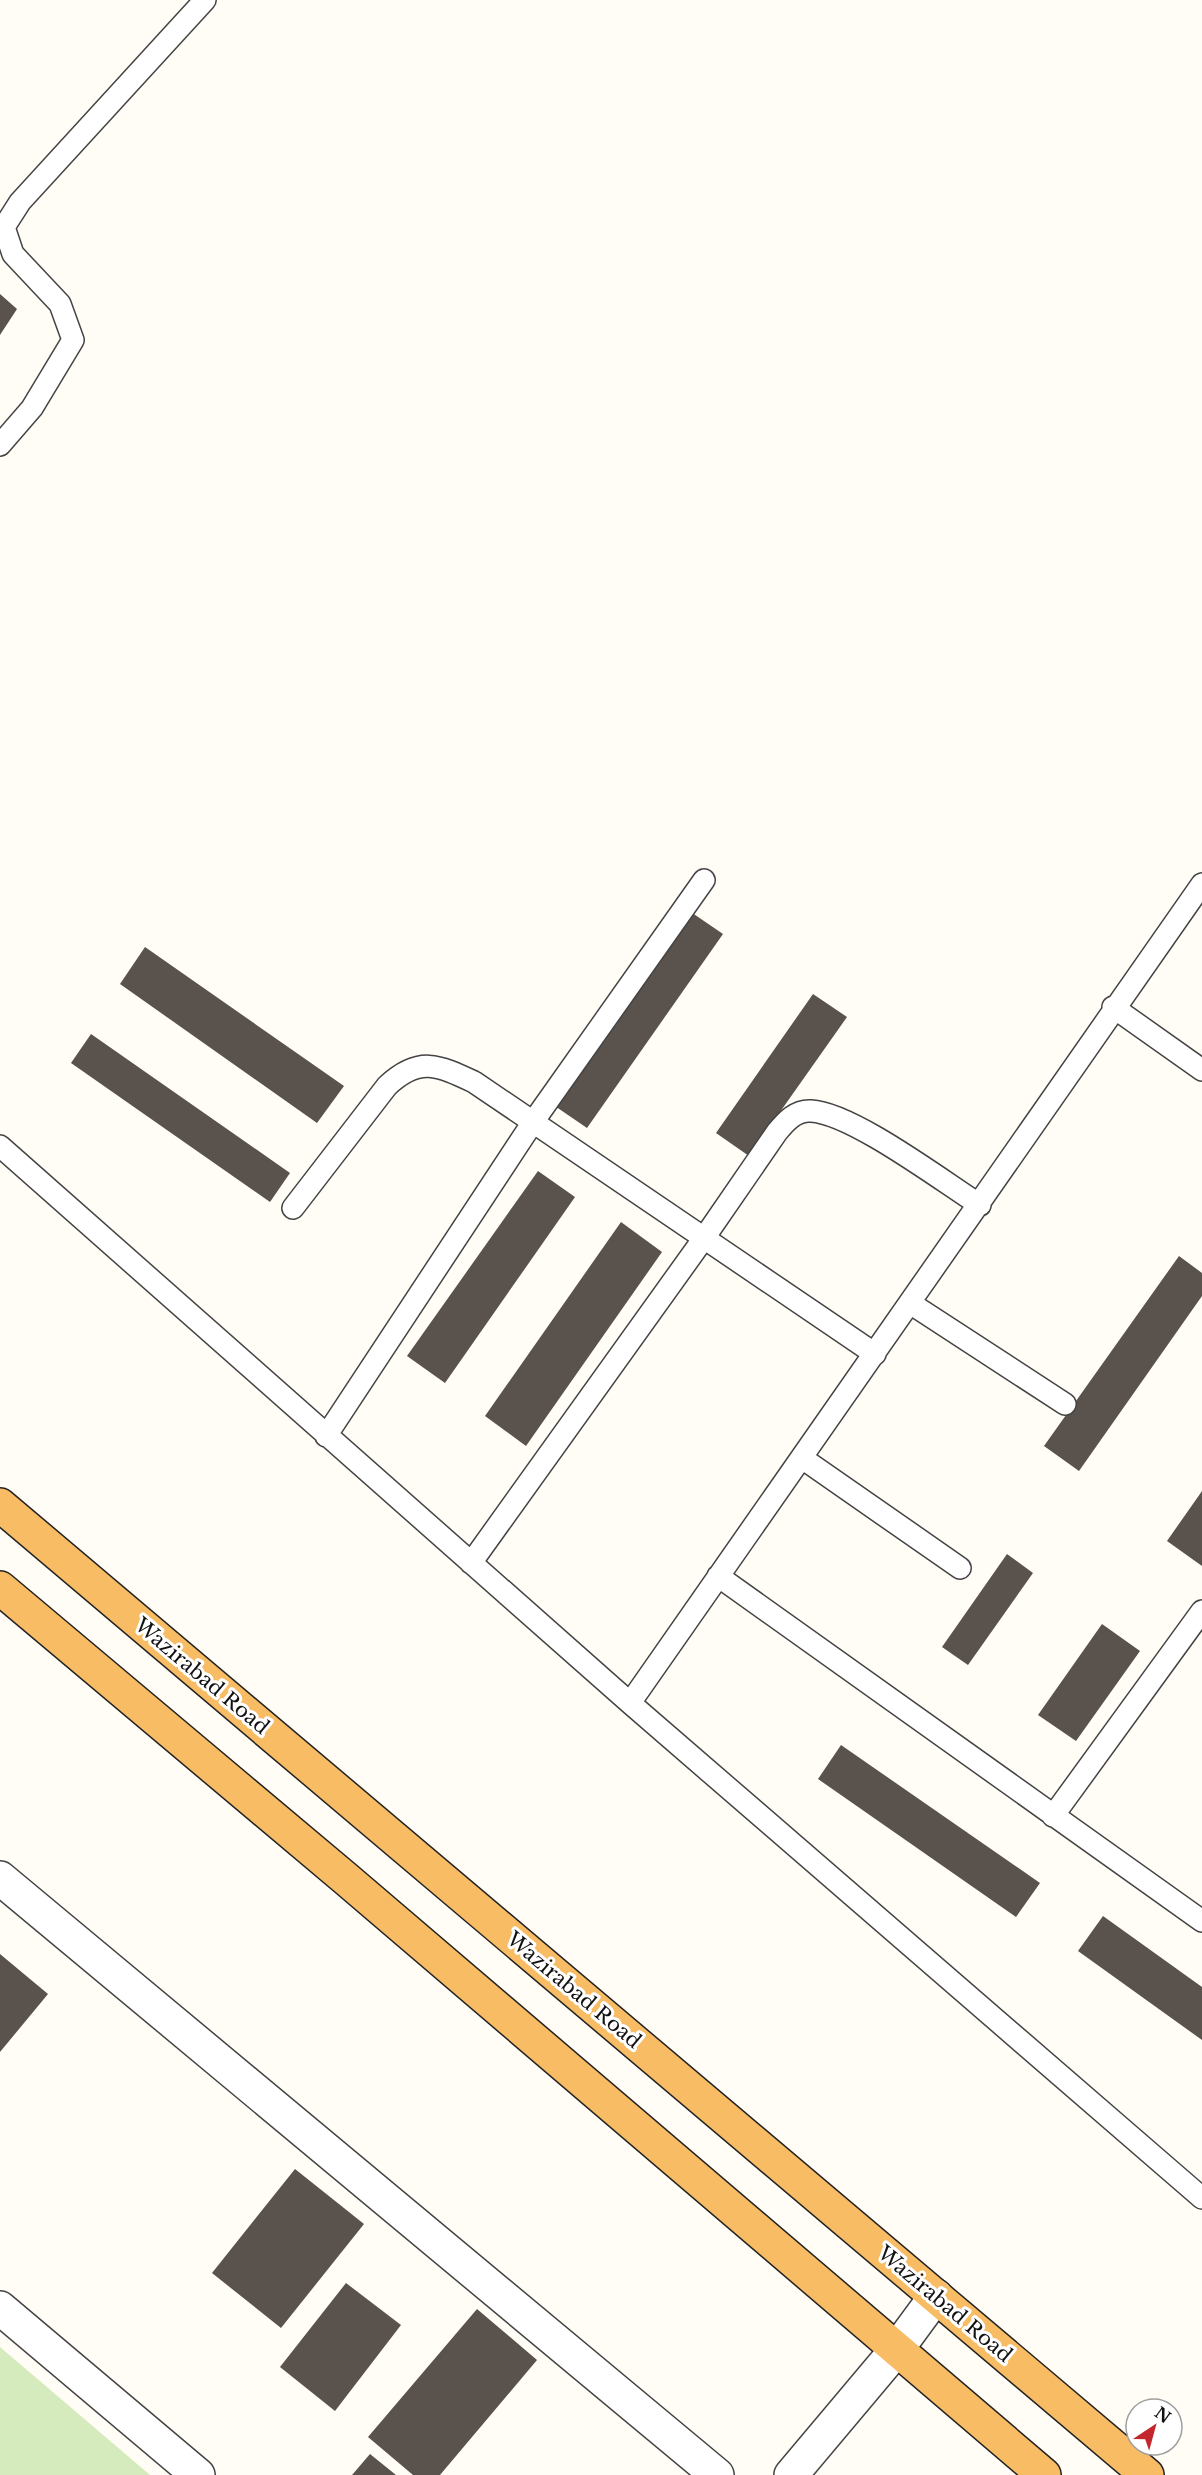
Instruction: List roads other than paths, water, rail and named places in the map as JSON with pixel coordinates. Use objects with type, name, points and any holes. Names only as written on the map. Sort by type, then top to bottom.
[{"type":"highway","name":"Wazirabad Road","points":[[0,1505],[1147,2475]]},
{"type":"highway","points":[[0,1588],[345,1878],[1044,2475]]},
{"type":"street","points":[[0,1878],[717,2475]]},
{"type":"street","points":[[791,2475],[897,2349],[936,2296]]},
{"type":"street","points":[[0,2308],[198,2475]]},
{"type":"lane","points":[[0,445],[32,408],[74,340],[60,304],[13,254],[4,227],[20,202],[205,0]]},
{"type":"lane","points":[[326,1436],[533,1122],[704,880]]},
{"type":"lane","points":[[630,1703],[980,1205],[1113,1007],[1202,884]]},
{"type":"lane","points":[[1113,1007],[1202,1071]]},
{"type":"lane","points":[[293,1208],[387,1086],[403,1071],[425,1066],[448,1070],[474,1082],[875,1354]]},
{"type":"lane","points":[[471,1563],[704,1238],[777,1132],[791,1116],[809,1111],[830,1114],[854,1125],[980,1205]]},
{"type":"lane","points":[[0,1146],[630,1703],[1202,2198]]},
{"type":"lane","points":[[910,1303],[1065,1404]]},
{"type":"lane","points":[[802,1458],[960,1568]]},
{"type":"lane","points":[[718,1576],[1202,1921]]},
{"type":"lane","points":[[1053,1816],[1202,1611]]}]
